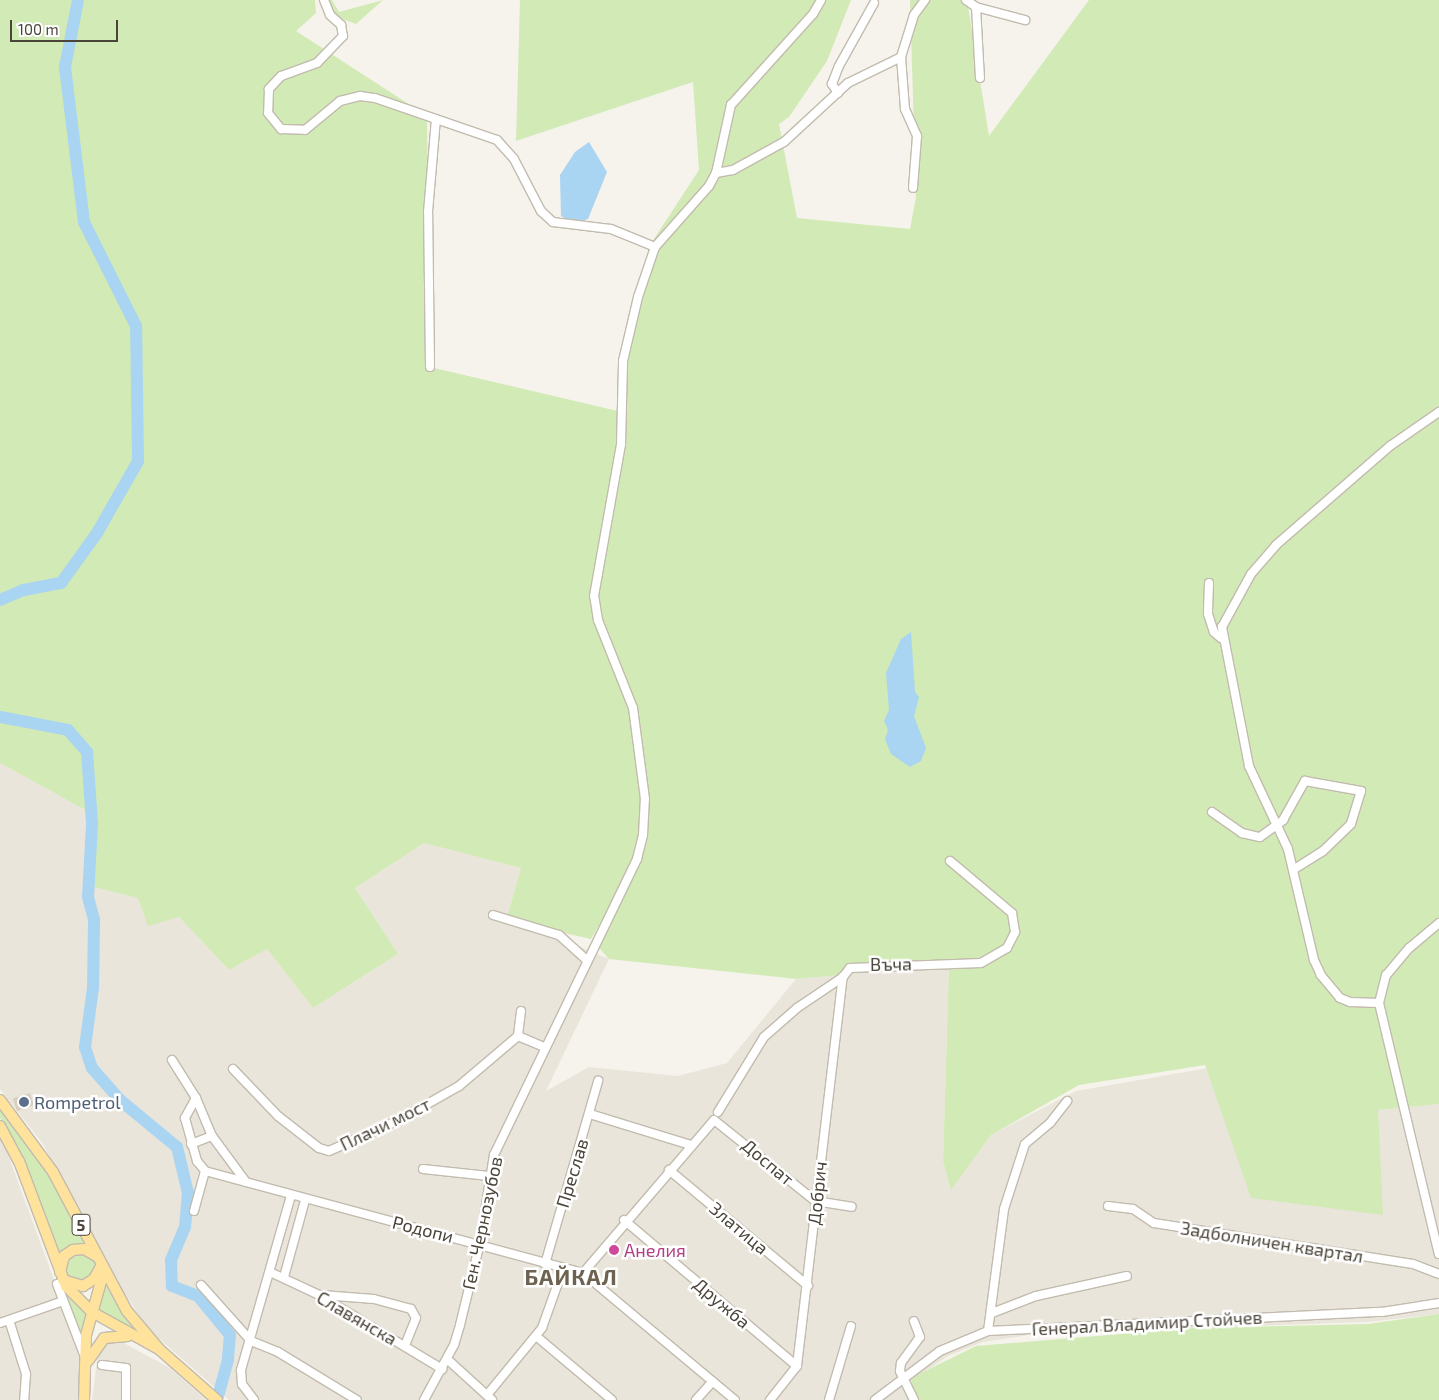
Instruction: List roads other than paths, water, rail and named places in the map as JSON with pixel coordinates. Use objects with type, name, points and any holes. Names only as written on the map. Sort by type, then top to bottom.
[{"type":"main road","name":"5","points":[[0,1100],[53,1172],[100,1264],[127,1310],[160,1350],[217,1400]]},
{"type":"main road","name":"5","points":[[0,1126],[19,1161],[60,1279],[92,1312],[132,1337],[160,1350]]},
{"type":"main road","points":[[84,1249],[100,1264],[96,1276],[87,1285],[73,1286],[60,1279],[62,1259],[69,1252],[84,1249]]},
{"type":"main road","points":[[84,1400],[87,1362],[86,1335],[100,1264]]},
{"type":"main road","points":[[87,1362],[95,1345],[104,1338],[132,1337]]},
{"type":"street","points":[[324,0],[330,15],[341,25],[343,36],[317,63],[282,76],[269,89],[267,107],[276,125],[298,132],[311,126],[330,106],[360,96],[436,119],[496,140],[514,159],[534,202],[553,222],[611,229],[655,247],[704,192],[716,173],[732,105],[813,14],[821,0]]},
{"type":"street","points":[[913,188],[917,136],[905,110],[901,57],[914,15],[925,0]]},
{"type":"street","points":[[966,0],[976,7],[1025,20]]},
{"type":"street","points":[[838,93],[832,84],[839,66],[874,3]]},
{"type":"street","points":[[976,7],[980,78]]},
{"type":"street","points":[[716,173],[732,170],[784,142],[838,93],[858,78],[901,57]]},
{"type":"street","points":[[430,367],[428,212],[436,119]]},
{"type":"street","name":"Ген. Чернозубов","points":[[424,1400],[447,1359],[460,1325],[480,1243],[489,1176],[494,1155],[544,1047],[637,859],[645,818],[633,708],[598,620],[594,596],[621,445],[623,361],[655,247]]},
{"type":"street","points":[[1380,1003],[1350,1002],[1340,998],[1321,975],[1308,939],[1294,869],[1278,825],[1249,766],[1221,638],[1233,602],[1276,545],[1384,450],[1439,412]]},
{"type":"street","points":[[1208,582],[1208,614],[1214,632],[1221,638]]},
{"type":"street","points":[[1212,812],[1251,837],[1264,836],[1278,825],[1305,781],[1362,793],[1351,824],[1323,851],[1294,869]]},
{"type":"street","name":"Въча","points":[[718,1112],[764,1037],[797,1008],[843,977],[850,968],[861,965],[981,963],[1007,948],[1015,932],[1012,913],[950,861]]},
{"type":"street","points":[[493,915],[559,935],[587,960]]},
{"type":"street","points":[[1439,923],[1409,948],[1386,976],[1380,1003],[1439,1254]]},
{"type":"street","name":"Добрич","points":[[797,1366],[808,1286],[815,1201],[843,977]]},
{"type":"street","points":[[521,1012],[518,1036],[544,1047]]},
{"type":"street","name":"Плачи мост","points":[[233,1069],[278,1116],[319,1148],[329,1151],[399,1120],[459,1086],[518,1036]]},
{"type":"street","points":[[172,1060],[196,1098],[212,1136],[246,1182]]},
{"type":"street","name":"Преслав","points":[[544,1264],[590,1114],[598,1081]]},
{"type":"street","points":[[194,1212],[205,1171],[191,1144],[185,1118],[196,1098]]},
{"type":"street","points":[[988,1331],[992,1313],[1004,1209],[1025,1144],[1050,1123],[1067,1101]]},
{"type":"street","points":[[582,1273],[624,1220],[691,1145],[590,1114]]},
{"type":"street","name":"Доспат","points":[[691,1145],[714,1120],[815,1201],[852,1207]]},
{"type":"street","points":[[191,1144],[212,1136]]},
{"type":"street","points":[[423,1170],[489,1176]]},
{"type":"street","name":"Златица","points":[[669,1170],[808,1286]]},
{"type":"street","name":"Родопи","points":[[205,1171],[305,1200],[480,1243],[544,1264],[582,1273],[734,1400]]},
{"type":"street","points":[[254,1400],[240,1376],[291,1196]]},
{"type":"street","points":[[284,1277],[305,1200]]},
{"type":"street","name":"Задболничен квартал","points":[[1108,1206],[1133,1209],[1154,1223],[1413,1264],[1439,1274]]},
{"type":"street","name":"Дружба","points":[[624,1220],[797,1366]]},
{"type":"street","points":[[447,1359],[490,1398],[550,1315],[563,1268]]},
{"type":"street","name":"Славянска","points":[[270,1272],[319,1295],[405,1344],[442,1368]]},
{"type":"street","points":[[992,1313],[1036,1296],[1127,1276]]},
{"type":"street","points":[[60,1279],[64,1302],[87,1362]]},
{"type":"street","points":[[201,1285],[251,1341],[278,1352],[357,1400]]},
{"type":"street","points":[[319,1295],[374,1300],[411,1309],[416,1318],[405,1344]]},
{"type":"street","points":[[0,1323],[64,1302]]},
{"type":"street","name":"Генерал Владимир Стойчев","points":[[875,1400],[958,1341],[988,1331],[1382,1312],[1439,1303]]},
{"type":"street","points":[[9,1320],[26,1374],[24,1400]]},
{"type":"street","points":[[914,1321],[920,1337],[901,1363],[903,1379],[914,1400]]},
{"type":"street","points":[[829,1400],[851,1326]]},
{"type":"street","points":[[536,1336],[612,1400]]},
{"type":"street","points":[[102,1365],[126,1368],[126,1400]]},
{"type":"street","points":[[770,1400],[797,1366]]},
{"type":"street","points":[[696,1400],[712,1381]]},
{"type":"water","points":[[589,142],[607,172],[588,219],[573,224],[561,216],[560,175],[575,152]]},
{"type":"water","points":[[911,632],[915,692],[919,697],[914,716],[926,748],[921,761],[910,767],[891,754],[885,739],[888,730],[884,721],[889,710],[886,673],[901,639]]},
{"type":"waterway","points":[[0,600],[24,590],[61,583],[97,533],[138,461],[136,326],[84,222],[65,67],[78,0]]},
{"type":"waterway","points":[[0,717],[68,730],[87,752],[92,824],[88,897],[94,920],[93,988],[85,1047],[92,1068],[120,1100],[177,1147],[188,1193],[185,1227],[171,1260],[172,1286],[198,1296],[230,1335],[228,1360],[217,1400]]},
{"type":"place","name":"Rompetrol","points":[[24,1102]]},
{"type":"place","name":"Анелия","points":[[614,1250]]},
{"type":"district","name":"БАЙКАЛ","points":[[571,1277]]}]
